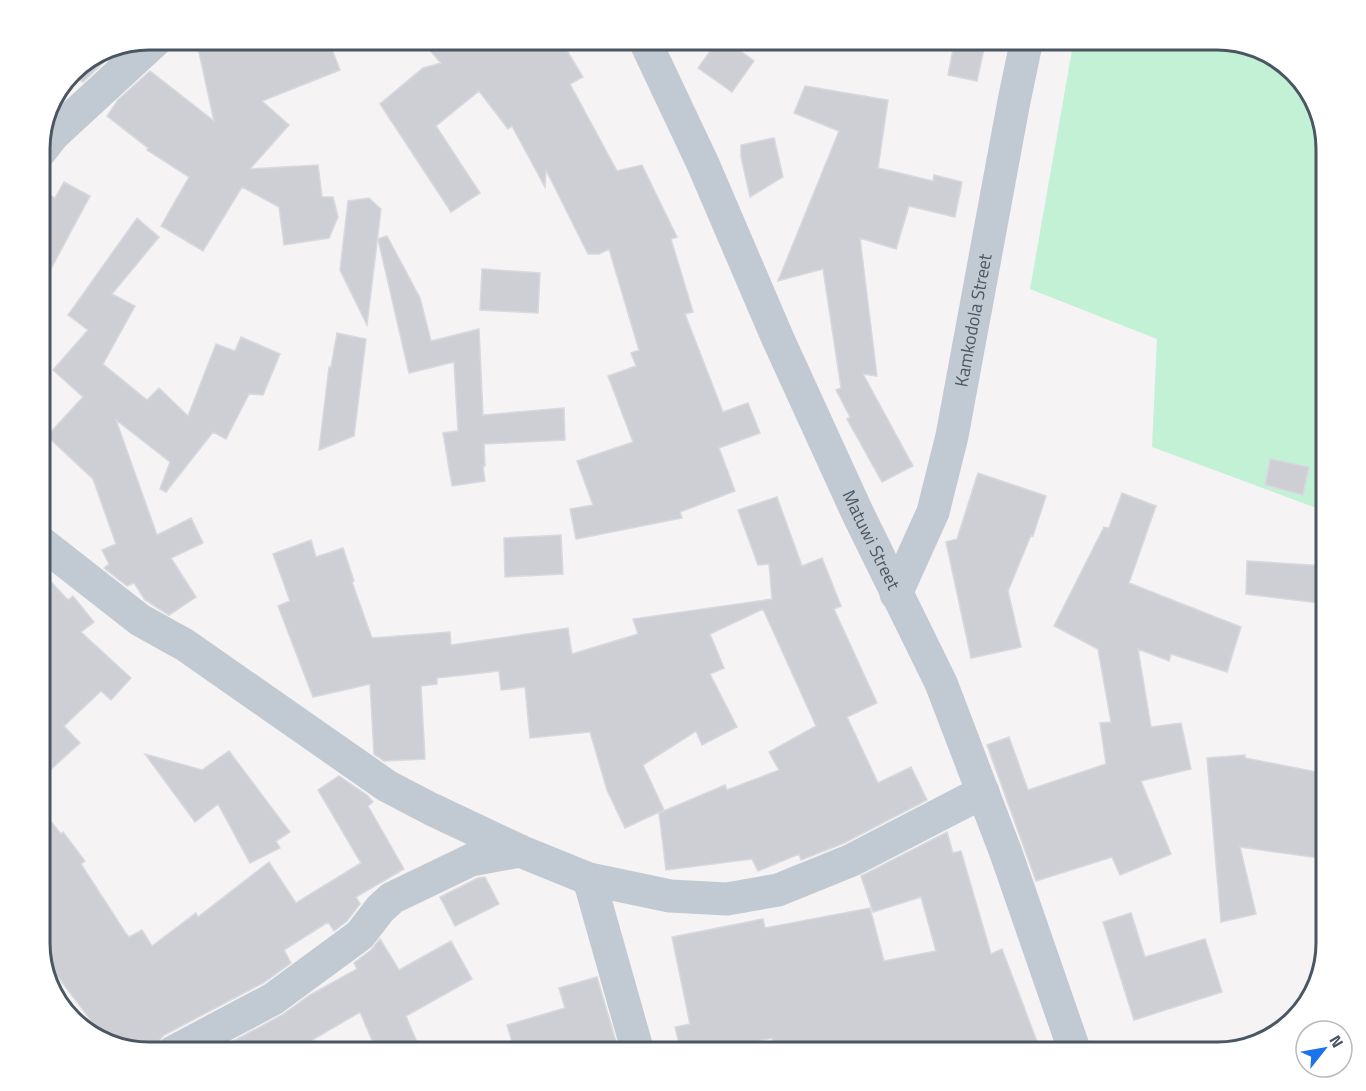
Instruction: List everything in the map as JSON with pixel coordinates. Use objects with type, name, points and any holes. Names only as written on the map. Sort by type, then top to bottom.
[{"type":"street","points":[[51,138],[144,50]]},
{"type":"street","name":"Matuwi Street","points":[[649,50],[702,164],[787,359],[896,594],[941,683],[1006,853],[1071,1042]]},
{"type":"street","name":"Kamkodola Street","points":[[896,594],[933,512],[952,436],[1025,50]]},
{"type":"street","points":[[50,550],[140,620],[185,645],[387,786],[520,851],[589,879],[670,896],[704,898],[727,899],[778,890],[852,860],[983,792]]},
{"type":"street","points":[[192,1042],[273,999],[360,935],[380,909],[392,898],[471,860],[520,851]]},
{"type":"street","points":[[589,879],[635,1042]]},
{"type":"green space","points":[[1072,50],[1237,51],[1267,63],[1283,74],[1296,88],[1306,105],[1315,129],[1316,508],[1152,447],[1157,339],[1030,289]]},
{"type":"building","points":[[198,50],[332,50],[340,70],[262,101],[289,125],[250,169],[318,165],[322,197],[333,197],[338,217],[329,238],[284,245],[279,207],[242,187],[203,251],[161,226],[189,177],[147,150],[148,148],[107,116],[118,100],[150,71],[214,121]]},
{"type":"building","points":[[430,50],[567,50],[583,77],[570,84],[617,171],[642,165],[677,237],[671,239],[693,312],[685,314],[723,412],[748,403],[760,433],[719,448],[735,491],[680,512],[682,518],[576,539],[570,509],[593,505],[577,461],[633,442],[608,376],[636,366],[631,353],[639,350],[609,249],[599,254],[588,254],[546,170],[545,187],[512,126],[508,129],[479,91],[436,126],[480,193],[451,212],[380,104],[423,68],[441,63]]},
{"type":"building","points":[[711,50],[739,50],[754,61],[732,92],[698,68]]},
{"type":"building","points":[[953,50],[984,50],[977,81],[948,75]]},
{"type":"building","points":[[104,62],[83,82],[78,79],[83,74]]},
{"type":"building","points":[[805,86],[888,100],[878,168],[933,181],[934,175],[962,182],[955,217],[909,206],[896,249],[860,238],[877,376],[863,374],[913,466],[882,482],[847,419],[850,417],[836,390],[841,388],[823,269],[778,281],[839,131],[794,113]]},
{"type":"building","points":[[774,138],[783,177],[750,197],[741,157],[741,145]]},
{"type":"building","points":[[64,182],[90,196],[50,271],[50,195],[55,198]]},
{"type":"building","points":[[369,198],[381,209],[367,325],[340,270],[348,201]]},
{"type":"building","points":[[137,218],[159,237],[112,294],[135,306],[103,364],[147,400],[159,388],[188,416],[216,344],[235,351],[241,337],[280,354],[263,395],[249,394],[226,439],[213,432],[166,492],[160,489],[170,462],[116,420],[157,535],[191,518],[203,543],[171,558],[196,597],[169,615],[145,600],[134,583],[127,586],[104,568],[109,564],[102,550],[116,544],[93,479],[50,439],[50,433],[83,397],[53,370],[88,330],[68,315]]},
{"type":"building","points":[[387,236],[420,298],[431,341],[479,329],[483,415],[564,408],[565,440],[484,444],[485,481],[452,486],[443,433],[458,431],[454,362],[409,373],[378,239]]},
{"type":"building","points":[[482,269],[540,273],[538,313],[480,310]]},
{"type":"building","points":[[337,333],[366,339],[354,436],[319,450],[329,367],[331,367]]},
{"type":"building","points":[[1270,459],[1309,467],[1303,495],[1265,485]]},
{"type":"building","points":[[978,473],[1046,496],[1033,536],[1031,535],[1008,591],[1021,647],[971,658],[946,542],[957,539]]},
{"type":"building","points":[[1122,493],[1156,506],[1129,583],[1241,627],[1227,672],[1171,654],[1169,661],[1138,649],[1151,727],[1181,723],[1191,769],[1141,781],[1171,854],[1120,875],[1112,857],[1036,881],[987,745],[1009,737],[1028,790],[1106,764],[1100,723],[1111,722],[1098,649],[1054,626],[1104,527],[1109,528]]},
{"type":"building","points":[[777,497],[802,566],[822,558],[841,606],[834,609],[877,703],[847,717],[878,783],[911,767],[927,800],[844,843],[801,860],[799,854],[758,871],[752,859],[666,870],[659,813],[725,785],[727,790],[779,770],[769,752],[816,726],[763,609],[710,634],[724,668],[710,674],[737,727],[702,745],[696,731],[643,765],[664,810],[625,828],[607,790],[590,732],[530,738],[525,687],[501,690],[499,671],[437,678],[437,684],[421,686],[425,759],[384,761],[374,754],[370,684],[313,697],[278,606],[290,601],[273,554],[311,540],[316,557],[343,548],[354,581],[352,582],[372,638],[450,632],[451,645],[568,628],[572,654],[638,634],[633,619],[772,599],[769,564],[758,565],[738,510]]},
{"type":"building","points":[[561,535],[563,574],[505,577],[504,538]]},
{"type":"building","points":[[1247,561],[1316,565],[1316,603],[1246,594]]},
{"type":"building","points":[[50,581],[68,600],[73,596],[94,622],[81,632],[131,678],[111,700],[101,691],[64,726],[80,743],[50,770]]},
{"type":"building","points":[[229,751],[290,832],[276,841],[280,848],[250,863],[218,804],[195,822],[145,754],[202,770]]},
{"type":"building","points":[[1245,755],[1245,758],[1316,772],[1316,858],[1240,847],[1256,914],[1221,922],[1207,758]]},
{"type":"building","points":[[339,776],[367,795],[373,802],[368,806],[404,869],[356,897],[360,904],[347,921],[334,931],[328,922],[284,950],[291,963],[263,983],[164,1035],[158,1042],[129,1040],[94,1024],[53,968],[50,949],[50,820],[61,834],[63,832],[85,861],[81,864],[129,937],[142,930],[152,946],[196,913],[198,917],[269,862],[296,903],[361,863],[318,790]]},
{"type":"building","points":[[947,832],[953,853],[961,851],[991,954],[1002,949],[1037,1042],[773,1042],[772,1038],[754,1042],[679,1042],[675,1027],[690,1024],[672,937],[763,919],[765,928],[870,908],[884,961],[936,951],[921,897],[873,912],[861,876]]},
{"type":"building","points":[[485,877],[499,904],[455,926],[440,897],[478,878]]},
{"type":"building","points":[[1131,913],[1145,957],[1205,939],[1222,992],[1134,1020],[1103,922]]},
{"type":"building","points":[[380,939],[399,970],[451,941],[472,979],[406,1016],[417,1042],[373,1042],[360,1012],[309,1042],[232,1042],[282,1015],[310,995],[357,969],[354,963],[371,950]]},
{"type":"building","points":[[597,977],[616,1042],[512,1042],[507,1025],[565,1008],[559,988]]}]
